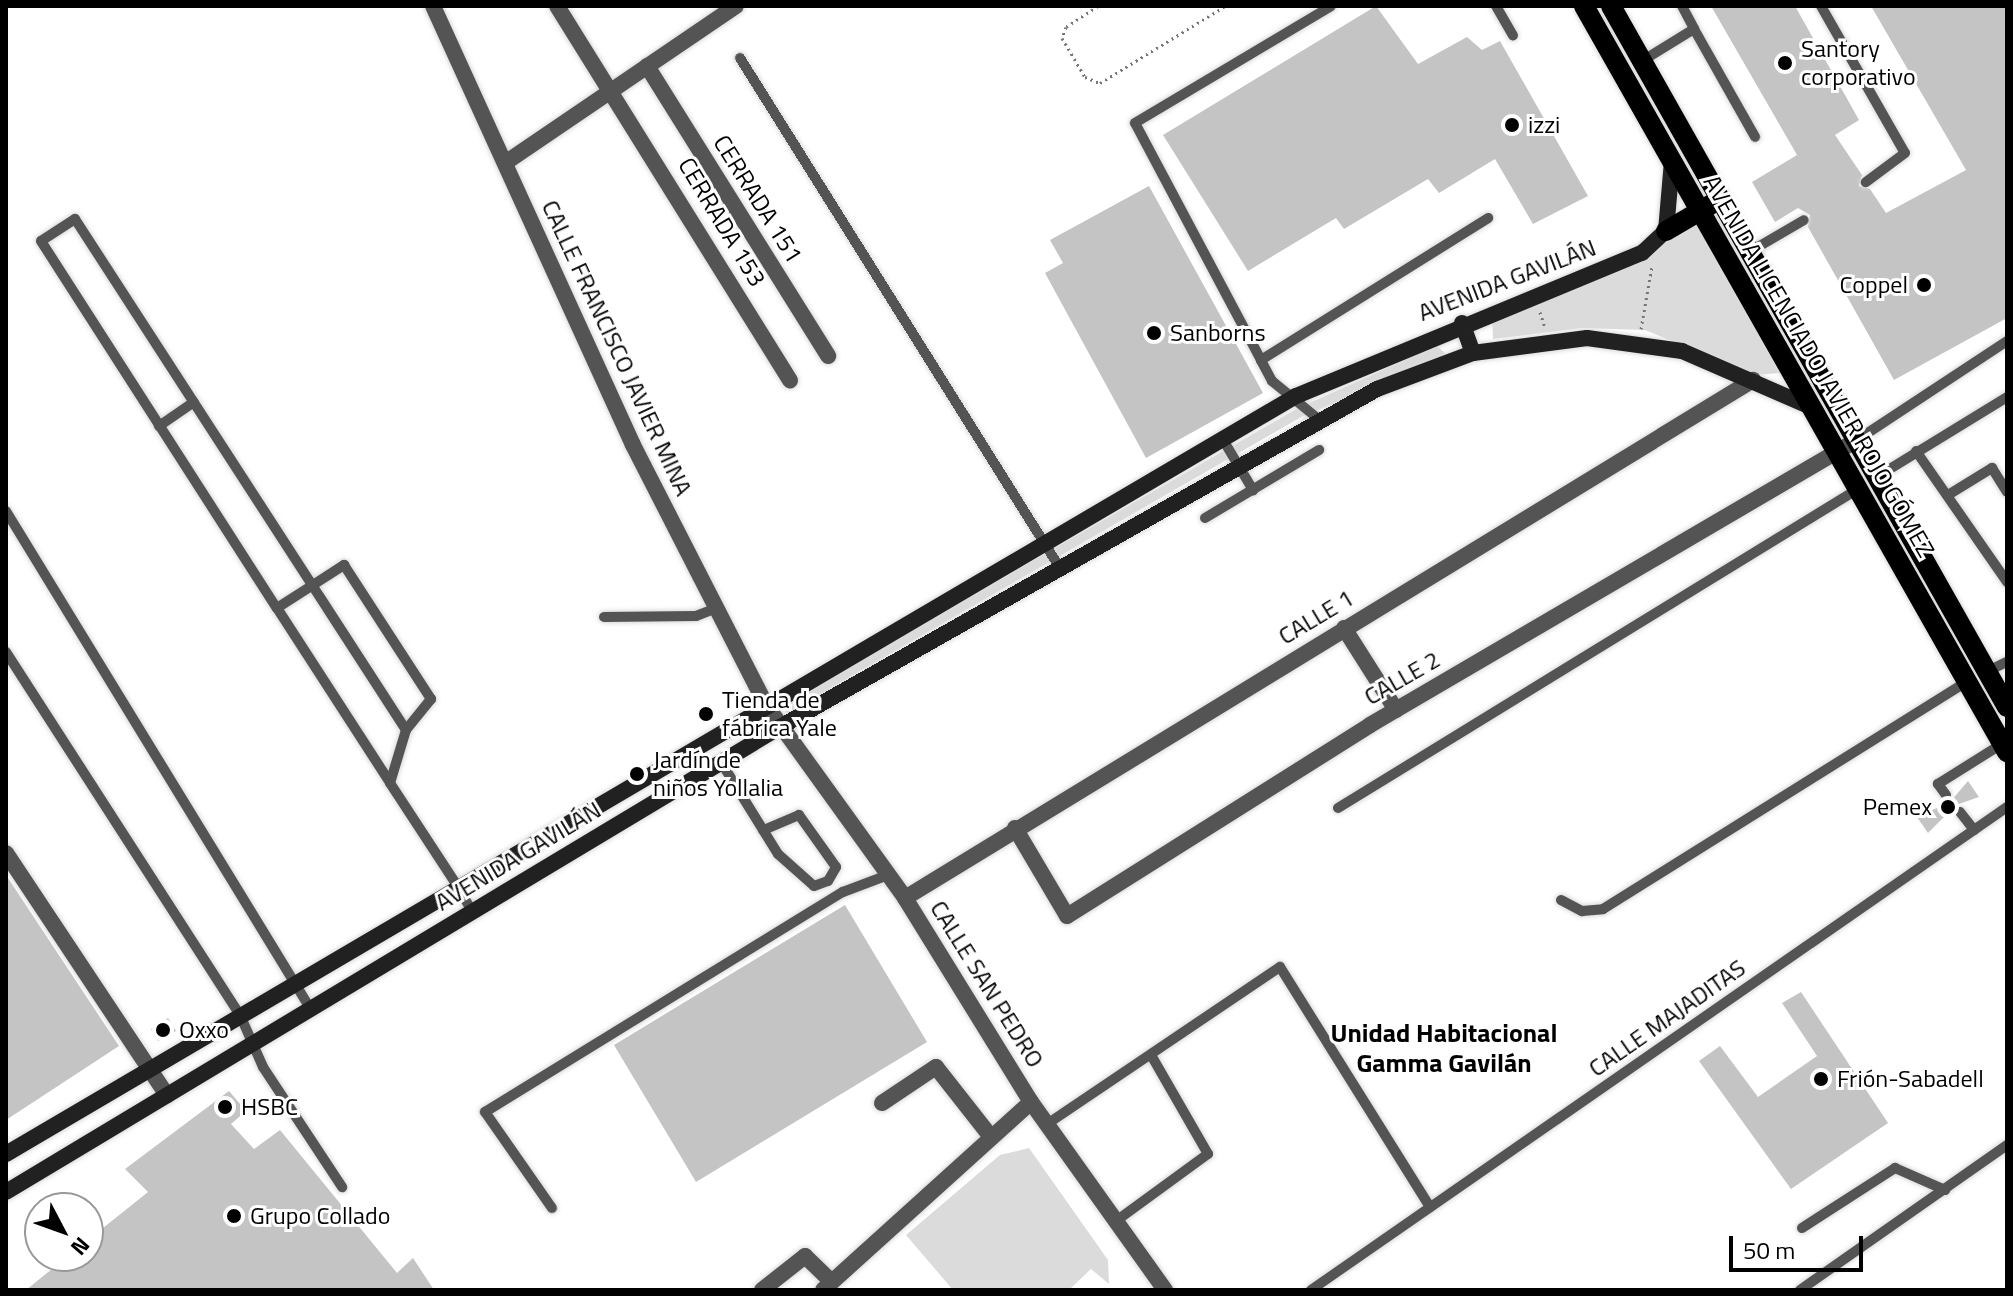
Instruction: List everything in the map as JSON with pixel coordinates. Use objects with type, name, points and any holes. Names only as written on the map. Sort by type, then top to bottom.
[{"type":"main road","name":"AVENIDA LICENCIADO JAVIER ROJO GÓMEZ","points":[[1584,6],[1815,409],[1848,445]]},
{"type":"main road","name":"AVENIDA LICENCIADO JAVIER ROJO GÓMEZ","points":[[1611,6],[1816,364],[1848,445],[2007,707]]},
{"type":"main road","points":[[1661,237],[1672,160]]},
{"type":"main road","points":[[1661,237],[1720,198]]},
{"type":"main road","name":"AVENIDA GAVILÁN","points":[[6,1154],[1043,541],[1296,396],[1365,362],[1661,237]]},
{"type":"main road","points":[[1462,323],[1473,353]]},
{"type":"main road","name":"AVENIDA GAVILÁN","points":[[6,1192],[780,727],[1236,462],[1316,417],[1377,389],[1473,353],[1550,341],[1639,342],[1753,380],[1815,409]]},
{"type":"main road","points":[[1365,362],[1377,389]]},
{"type":"main road","points":[[1796,376],[1816,364]]},
{"type":"main road","name":"AVENIDA LICENCIADO JAVIER ROJO GÓMEZ","points":[[1869,482],[1968,682],[2005,745]]},
{"type":"street","name":"CALLE FRANCISCO JAVIER MINA","points":[[433,6],[714,609],[766,705]]},
{"type":"street","name":"CERRADA 153","points":[[557,6],[613,89],[790,380]]},
{"type":"street","points":[[505,163],[736,6]]},
{"type":"street","name":"CERRADA 151","points":[[647,66],[828,356]]},
{"type":"street","name":"CALLE 1","points":[[905,898],[1753,380]]},
{"type":"street","name":"CALLE 2","points":[[1015,828],[1067,916],[1396,710],[1848,445]]},
{"type":"street","points":[[1344,628],[1396,710]]},
{"type":"street","name":"CALLE SAN PEDRO","points":[[766,705],[905,898],[1031,1102],[1165,1290]]},
{"type":"street","points":[[6,853],[167,1095]]},
{"type":"street","points":[[882,1103],[936,1067],[991,1137]]},
{"type":"street","points":[[762,1290],[805,1256],[827,1286],[1031,1102]]},
{"type":"lane","points":[[1316,417],[1296,396],[1272,381],[1135,123],[1331,6]]},
{"type":"lane","points":[[1496,6],[1513,35]]},
{"type":"lane","points":[[1682,6],[1755,137]]},
{"type":"lane","points":[[1821,6],[1905,153],[1866,182]]},
{"type":"lane","points":[[1642,61],[1694,29]]},
{"type":"lane","points":[[740,58],[1058,565]]},
{"type":"lane","points":[[1261,360],[1488,218]]},
{"type":"lane","points":[[406,730],[75,219],[41,241],[472,911]]},
{"type":"lane","points":[[1751,251],[1804,220]]},
{"type":"lane","points":[[1848,445],[2007,341]]},
{"type":"lane","points":[[1338,808],[2007,397]]},
{"type":"lane","points":[[159,426],[194,402]]},
{"type":"lane","points":[[1222,438],[1253,490]]},
{"type":"lane","points":[[1205,518],[1319,450]]},
{"type":"lane","points":[[1916,451],[2007,582]]},
{"type":"lane","points":[[1948,495],[1992,468],[2007,492]]},
{"type":"lane","points":[[6,511],[310,1008]]},
{"type":"lane","points":[[277,608],[344,565],[353,578],[431,699],[406,730],[390,783]]},
{"type":"lane","points":[[604,617],[696,616],[714,609]]},
{"type":"lane","points":[[6,652],[240,1015],[255,1040],[263,1067],[342,1187]]},
{"type":"lane","points":[[1561,900],[1582,911],[1603,909],[1968,682],[2007,662]]},
{"type":"lane","points":[[1946,795],[1938,784],[2005,745]]},
{"type":"lane","points":[[721,762],[763,830],[796,873],[814,886],[828,881],[836,867],[799,815],[763,830]]},
{"type":"lane","name":"CALLE MAJADITAS","points":[[1311,1290],[2007,807]]},
{"type":"lane","points":[[1960,812],[1974,830]]},
{"type":"lane","points":[[552,1208],[485,1112],[843,892],[888,875]]},
{"type":"lane","points":[[1047,1124],[1280,967],[1430,1207]]},
{"type":"lane","points":[[1116,1221],[1208,1154],[1151,1055]]},
{"type":"lane","points":[[1800,1290],[2007,1145]]},
{"type":"lane","points":[[1802,1228],[1895,1168],[1945,1190]]},
{"type":"path","points":[[1098,6],[1066,27],[1062,38],[1085,77],[1100,83],[1225,6]]},
{"type":"path","points":[[1639,342],[1661,237]]},
{"type":"path","points":[[1533,293],[1550,341]]},
{"type":"shaded area","points":[[1693,217],[1781,373],[1755,375],[1645,330],[1582,328],[1493,339],[1492,319]]},
{"type":"shaded area","points":[[1437,346],[1445,353],[1440,359],[1303,416],[787,713],[781,706],[1298,408]]},
{"type":"shaded area","points":[[1029,1148],[1108,1260],[1109,1284],[1091,1269],[1069,1290],[953,1290],[906,1235],[1000,1155]]},
{"type":"building","points":[[1376,6],[1418,64],[1467,37],[1482,50],[1500,41],[1588,196],[1533,224],[1495,159],[1439,193],[1428,179],[1344,229],[1336,218],[1248,271],[1163,135]]},
{"type":"building","points":[[1711,6],[1795,6],[1859,120],[1835,135],[1862,175],[1859,186],[1870,189],[1886,213],[1966,170],[1871,6],[2007,6],[2007,318],[1894,380],[1808,227],[1810,215],[1798,208],[1775,222],[1752,182],[1797,155]]},
{"type":"building","name":"Sanborns","points":[[1149,186],[1263,393],[1146,458],[1045,273],[1063,263],[1050,240]]},
{"type":"building","name":"Pemex","points":[[1968,781],[1979,797],[1956,805],[1928,833],[1917,817],[1950,802]]},
{"type":"building","points":[[6,875],[119,1046],[6,1120]]},
{"type":"building","points":[[845,905],[927,1042],[696,1182],[614,1045]]},
{"type":"building","name":"Frión-Sabadell","points":[[1801,992],[1888,1123],[1791,1189],[1699,1061],[1720,1046],[1758,1097],[1817,1056],[1782,1003]]},
{"type":"building","name":"Oxxo","points":[[168,1018],[176,1031],[158,1041],[151,1029]]},
{"type":"building","name":"Grupo Collado","points":[[229,1091],[246,1111],[231,1124],[254,1149],[280,1130],[397,1273],[413,1258],[434,1290],[26,1290],[48,1272],[104,1272],[104,1227],[148,1192],[125,1169]]},
{"type":"place","name":"Santory corporativo","points":[[1785,63]]},
{"type":"place","name":"izzi","points":[[1512,125]]},
{"type":"place","name":"Coppel","points":[[1924,285]]},
{"type":"place","name":"Sanborns","points":[[1154,333]]},
{"type":"place","name":"Tienda de fábrica Yale","points":[[706,714]]},
{"type":"place","name":"Jardín de niños Yollalia","points":[[637,774]]},
{"type":"place","name":"Pemex","points":[[1948,807]]},
{"type":"place","name":"Oxxo","points":[[163,1030]]},
{"type":"place","name":"Frión-Sabadell","points":[[1821,1079]]},
{"type":"place","name":"HSBC","points":[[225,1107]]},
{"type":"place","name":"Grupo Collado","points":[[234,1216]]},
{"type":"district","name":"Unidad Habitacional Gamma Gavilán","points":[[1444,1048]]}]
